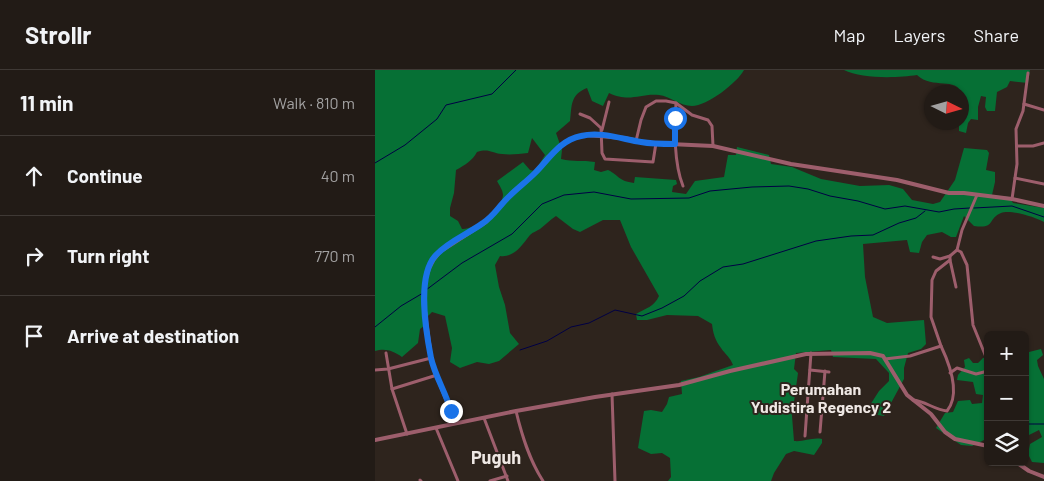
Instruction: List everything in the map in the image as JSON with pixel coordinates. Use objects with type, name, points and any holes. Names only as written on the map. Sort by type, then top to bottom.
[{"type":"street","points":[[1012,199],[1017,146],[1016,129],[1024,104],[1028,73]]},
{"type":"street","points":[[636,141],[644,111],[649,104],[660,100],[676,103],[692,115],[705,118],[711,124],[713,146]]},
{"type":"street","points":[[609,102],[602,134],[602,153],[605,159],[653,162],[656,143]]},
{"type":"street","points":[[676,103],[675,144],[678,172],[683,186]]},
{"type":"street","points":[[1024,104],[1044,110]]},
{"type":"street","points":[[581,114],[600,126],[602,134]]},
{"type":"street","points":[[454,423],[449,404],[431,358],[424,310],[424,288],[430,264],[435,256],[446,246],[486,222],[555,150],[576,137],[602,134],[636,141],[713,146],[791,164],[897,180],[949,193],[964,192],[1044,206]]},
{"type":"street","points":[[1017,146],[1033,146],[1044,143]]},
{"type":"street","points":[[1015,178],[1044,184]]},
{"type":"street","points":[[912,400],[922,401],[947,411],[954,397],[950,372],[931,316],[932,280],[936,272],[957,250],[962,230],[977,195]]},
{"type":"street","points":[[957,250],[961,252],[967,265],[973,326],[984,352]]},
{"type":"street","points":[[933,257],[940,259],[950,258]]},
{"type":"street","points":[[950,258],[956,287]]},
{"type":"street","points":[[885,359],[903,358],[941,346]]},
{"type":"street","points":[[386,353],[392,389],[407,434]]},
{"type":"street","points":[[805,436],[811,353]]},
{"type":"street","points":[[375,440],[516,411],[612,394],[679,385],[745,367],[811,353],[870,353],[879,354],[885,359],[902,389],[912,400],[931,414],[945,432],[955,439],[984,445]]},
{"type":"street","points":[[375,370],[388,369],[431,358]]},
{"type":"street","points":[[950,372],[957,368],[976,374],[984,372]]},
{"type":"street","points":[[810,370],[827,371],[820,432]]},
{"type":"street","points":[[392,389],[437,375]]},
{"type":"street","points":[[612,394],[615,481]]},
{"type":"street","points":[[516,411],[527,449],[536,471],[543,481]]},
{"type":"street","points":[[484,418],[508,481]]},
{"type":"street","points":[[436,428],[458,481]]},
{"type":"street","points":[[1022,466],[1044,477]]},
{"type":"street","points":[[490,481],[507,476]]},
{"type":"green space","points":[[375,70],[744,70],[721,93],[705,102],[692,106],[659,95],[629,98],[609,93],[603,106],[592,101],[587,88],[577,94],[573,101],[570,121],[556,133],[562,150],[561,159],[595,162],[594,170],[601,172],[608,170],[622,180],[634,183],[635,177],[676,180],[677,184],[673,186],[672,192],[686,194],[695,181],[724,177],[728,155],[736,155],[737,147],[769,155],[771,164],[792,167],[821,179],[860,186],[889,185],[903,189],[912,200],[933,204],[940,202],[955,180],[964,148],[987,150],[989,153],[986,170],[995,172],[992,195],[1009,197],[1013,203],[1044,208],[1044,222],[1023,214],[1005,212],[997,215],[989,225],[981,227],[974,226],[964,216],[956,237],[951,237],[942,232],[927,235],[922,242],[919,253],[910,252],[907,240],[863,244],[865,277],[873,317],[887,323],[924,320],[926,344],[921,349],[908,353],[904,368],[904,379],[884,416],[865,413],[879,391],[889,381],[889,373],[876,359],[833,357],[831,350],[796,353],[794,369],[798,373],[792,416],[794,441],[822,439],[822,443],[814,455],[794,451],[786,454],[771,481],[668,481],[671,477],[670,458],[662,453],[651,454],[638,448],[644,411],[662,412],[669,397],[682,394],[681,381],[733,365],[717,342],[712,324],[698,316],[667,315],[647,320],[637,320],[636,314],[652,305],[659,296],[631,247],[620,220],[603,220],[580,232],[556,216],[531,234],[514,253],[500,256],[495,265],[499,287],[505,305],[510,333],[519,344],[499,361],[489,364],[477,362],[460,368],[450,362],[452,348],[445,316],[432,312],[427,317],[428,323],[420,329],[418,343],[402,357],[389,351],[375,351]],"holes":[[[532,138],[545,155],[535,171],[530,170],[523,162],[497,181],[502,189],[502,200],[481,222],[462,229],[458,221],[450,216],[456,170],[471,160],[477,152],[528,153]]]},
{"type":"green space","points":[[844,70],[1030,70],[1028,83],[1010,81],[1007,87],[997,92],[995,111],[987,111],[985,107],[986,97],[981,96],[978,107],[978,120],[971,119],[969,122],[969,85],[930,82],[917,75],[890,77],[851,73]]},
{"type":"green space","points":[[1041,349],[1043,355],[1037,360],[1044,379],[1044,463],[1032,462],[1029,456],[1030,444],[1042,437],[1039,430],[1029,435],[1029,352]]},
{"type":"green space","points":[[969,358],[973,363],[978,363],[983,358],[984,440],[972,446],[961,445],[936,428],[945,413],[953,412],[958,401],[970,400],[972,404],[982,403],[983,395],[976,394],[973,382],[957,380],[958,375],[965,367],[964,360]]},
{"type":"waterway","points":[[375,163],[405,145],[437,119],[446,105],[492,94],[516,70]]},
{"type":"waterway","points":[[426,290],[462,263],[512,234],[542,204],[564,195],[594,192],[631,199],[689,198],[710,191],[789,186],[808,189],[885,209],[905,206],[939,212],[970,208]]},
{"type":"waterway","points":[[974,208],[1012,206],[1044,217]]},
{"type":"waterway","points":[[520,350],[547,341],[571,327],[589,323],[615,310],[642,316],[662,308],[684,296],[700,281],[723,267],[743,264],[816,241],[873,235],[899,223],[916,218],[925,211]]},
{"type":"waterway","points":[[375,327],[401,306],[423,293]]},
{"type":"waterway","points":[[1029,424],[1044,424]]},
{"type":"district","name":"Perumahan Yudistira Regency 2","points":[[821,397]]},
{"type":"district","name":"Puguh","points":[[496,457]]},
{"type":"route","points":[[451,411],[431,358],[423,301],[430,264],[435,256],[446,246],[486,222],[513,192],[535,173],[548,157],[563,144],[582,135],[591,135],[625,138],[648,143],[675,144],[675,118]]}]
